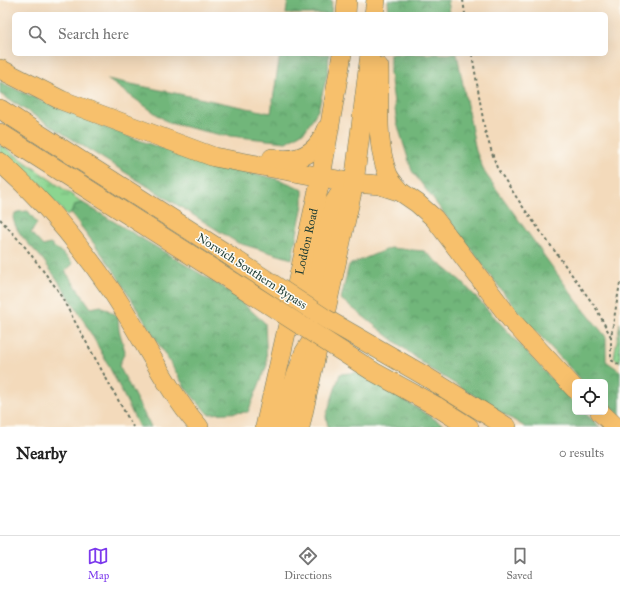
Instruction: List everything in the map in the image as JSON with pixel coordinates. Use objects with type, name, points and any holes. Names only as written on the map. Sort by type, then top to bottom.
[{"type":"highway","points":[[346,12],[347,0]]},
{"type":"highway","points":[[376,0],[376,12]]},
{"type":"highway","name":"Loddon Road","points":[[265,427],[321,177],[342,56]]},
{"type":"highway","points":[[300,427],[354,183],[370,56]]},
{"type":"highway","points":[[378,56],[379,115],[382,155],[387,173],[401,192]]},
{"type":"highway","points":[[0,69],[61,100],[214,157],[354,183],[380,185],[401,192],[417,203],[434,218],[512,321],[572,386]]},
{"type":"highway","name":"Norwich Southern Bypass","points":[[0,109],[326,319],[425,376],[507,427]]},
{"type":"highway","points":[[174,142],[215,147],[280,160],[297,159],[315,148],[323,137],[332,116]]},
{"type":"highway","name":"Norwich Southern Bypass","points":[[0,133],[349,356],[436,406],[469,427]]},
{"type":"highway","points":[[0,162],[39,199],[100,275],[136,330],[183,408],[199,427]]},
{"type":"highway","points":[[275,383],[312,298],[334,202],[342,190],[354,183]]},
{"type":"highway","points":[[282,427],[291,391],[304,353],[324,322]]},
{"type":"highway","points":[[603,415],[616,427]]},
{"type":"path","points":[[463,0],[465,12]]},
{"type":"path","points":[[472,56],[485,131],[497,168],[525,210],[596,308],[611,337]]},
{"type":"path","points":[[0,219],[25,247],[57,289],[133,427]]},
{"type":"path","points":[[620,283],[611,337],[611,360],[620,365]]},
{"type":"green space","points":[[288,0],[332,0],[331,12],[286,12]]},
{"type":"green space","points":[[388,0],[448,0],[450,12],[389,12]]},
{"type":"green space","points":[[280,56],[329,56],[328,71],[318,110],[305,131],[286,142],[221,135],[169,123],[107,79],[271,113]]},
{"type":"green space","points":[[390,56],[457,56],[476,151],[485,173],[573,296],[606,337],[606,361],[620,371],[620,416],[608,405],[608,379],[580,379],[518,312],[412,171],[397,123],[390,74]]},
{"type":"green space","points":[[0,82],[51,105],[128,136],[206,163],[280,180],[303,190],[303,204],[292,259],[238,243],[0,94]]},
{"type":"green space","points":[[0,145],[83,203],[75,205],[71,213],[67,215],[46,193],[0,153]]},
{"type":"green space","points":[[83,203],[229,291],[265,323],[267,365],[248,412],[208,414],[186,389],[113,269],[71,213],[75,205]]},
{"type":"green space","points":[[28,211],[37,223],[31,233],[43,246],[50,244],[66,256],[73,264],[65,271],[91,308],[101,306],[118,316],[119,330],[125,351],[119,366],[151,427],[139,427],[84,321],[58,280],[17,229],[13,217],[17,212]]},
{"type":"green space","points":[[390,248],[424,251],[462,282],[572,401],[572,415],[587,415],[600,427],[525,427],[429,368],[341,299],[349,265]]},
{"type":"green space","points":[[620,323],[620,362],[614,358]]},
{"type":"green space","points":[[360,372],[447,427],[328,427],[326,416],[340,374]]}]
